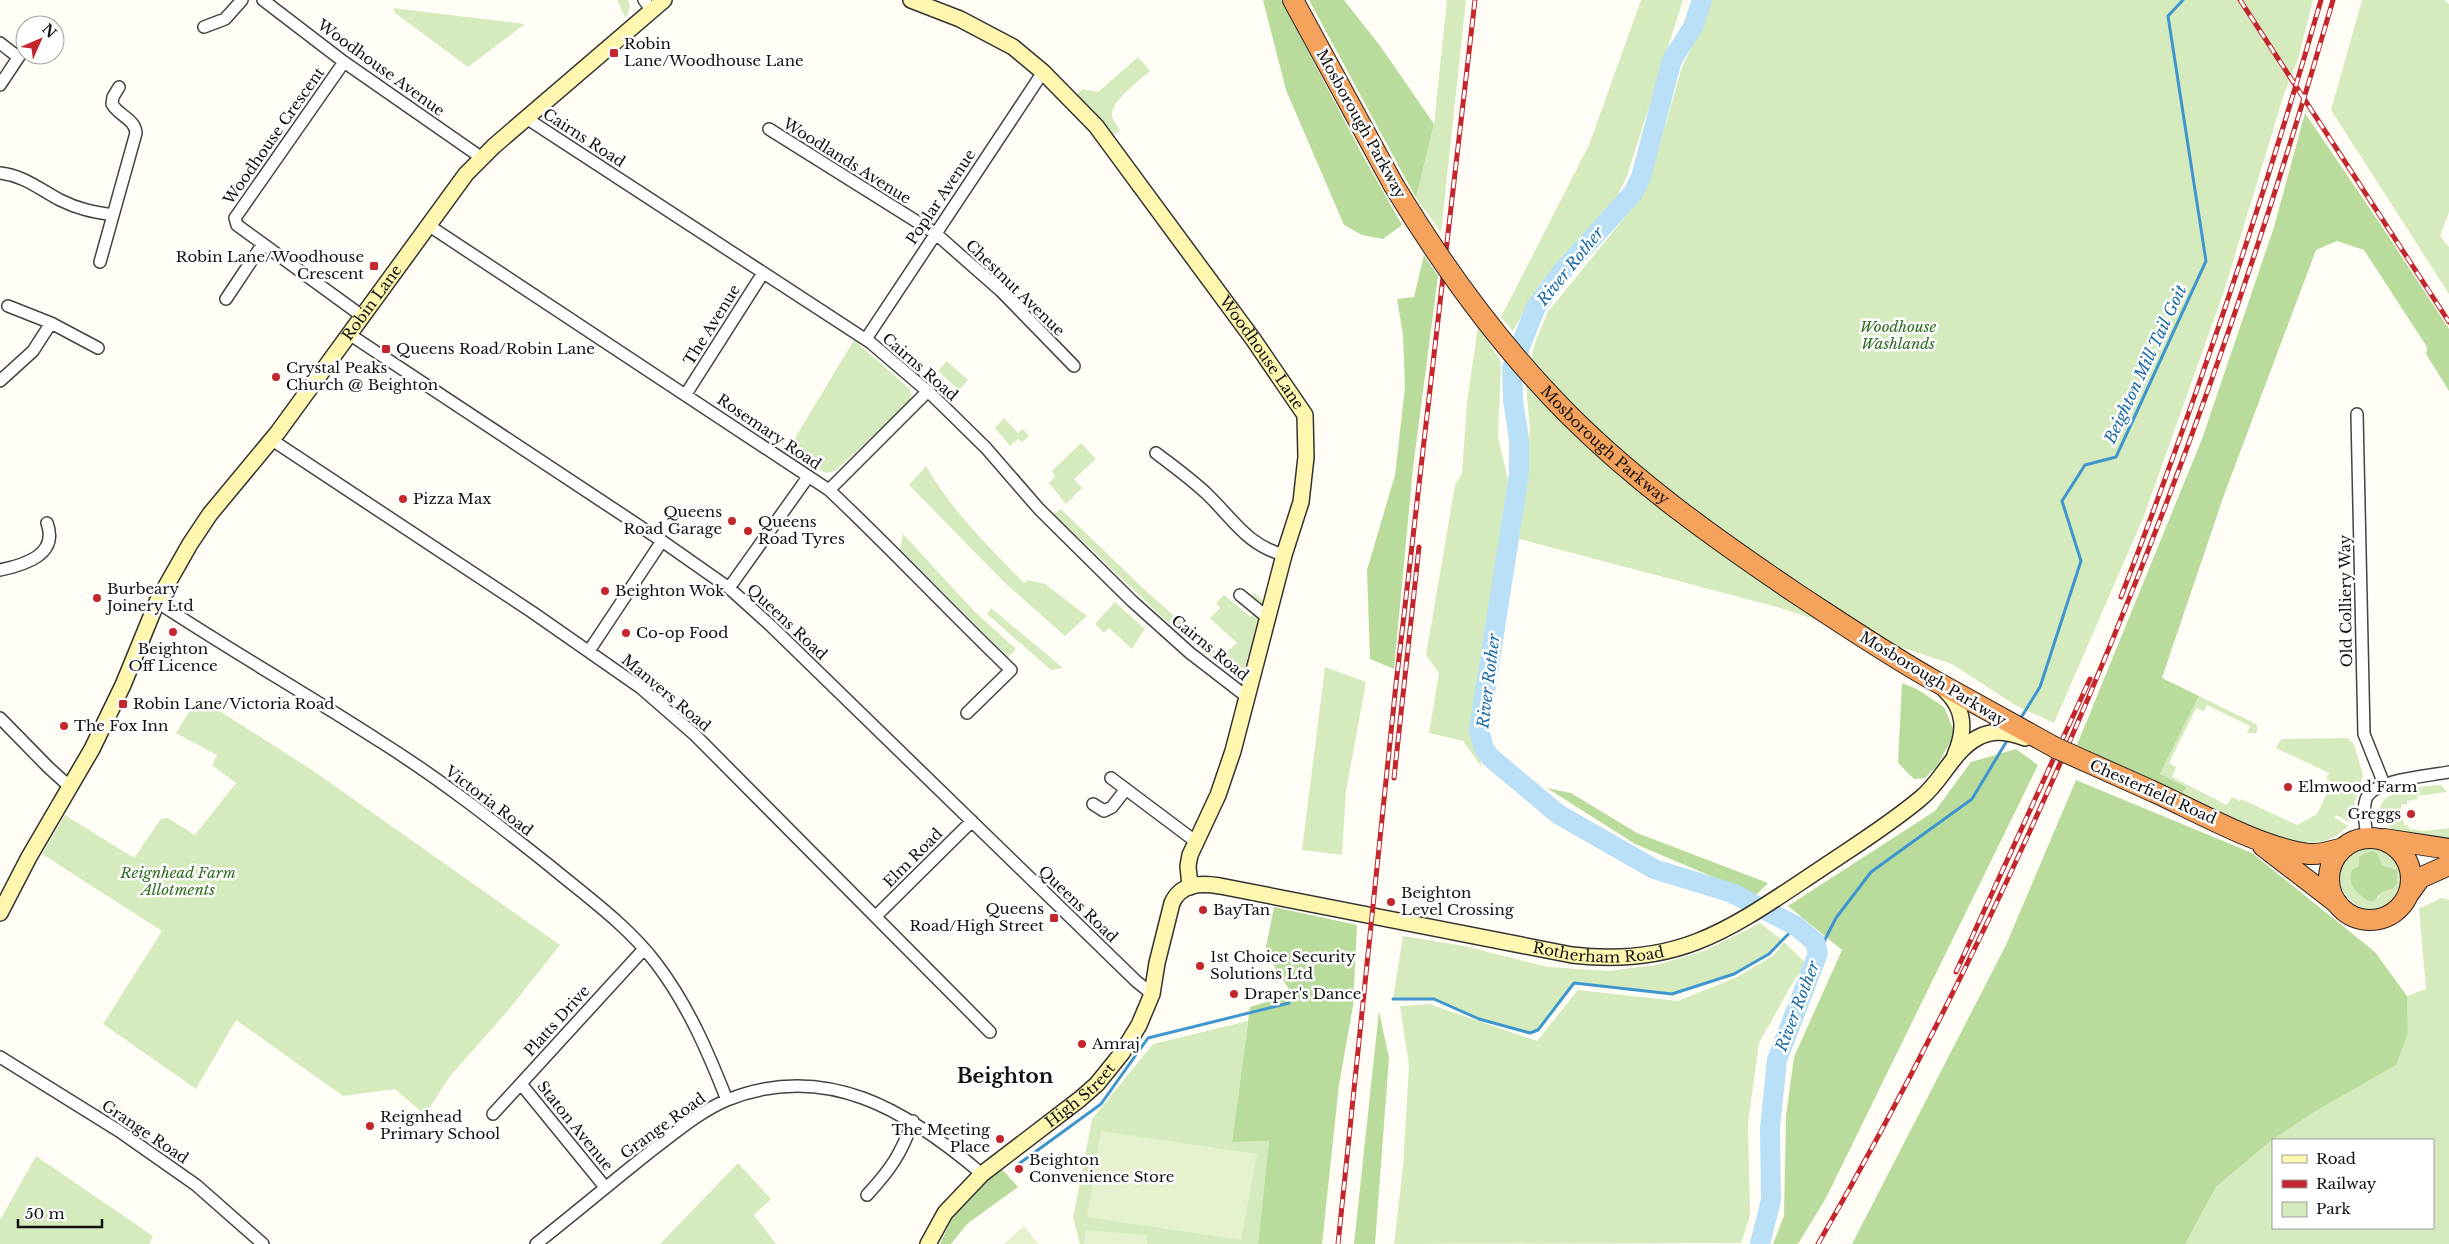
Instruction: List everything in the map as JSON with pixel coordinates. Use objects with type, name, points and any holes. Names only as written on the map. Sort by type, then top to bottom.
[{"type":"highway","name":"Mosborough Parkway","points":[[1293,0],[1393,184],[1442,261],[1501,339],[1569,415],[1617,460],[1716,540],[1897,660],[1935,681],[2012,730],[2056,748]]},
{"type":"highway","name":"Chesterfield Road","points":[[2056,748],[2249,836],[2308,854],[2321,854],[2344,848]]},
{"type":"highway","name":"Chesterfield Road","points":[[2249,836],[2338,904]]},
{"type":"highway","points":[[2372,838],[2396,847],[2405,858],[2412,879],[2410,892]]},
{"type":"highway","points":[[2449,849],[2372,838],[2356,841],[2344,848],[2336,856],[2330,870],[2330,885],[2338,904],[2355,917],[2369,920],[2383,918],[2398,909],[2420,878],[2449,865]]},
{"type":"street","points":[[204,27],[225,19],[242,0]]},
{"type":"street","name":"Woodhouse Avenue","points":[[263,0],[344,62],[482,158]]},
{"type":"street","name":"Robin Lane","points":[[0,913],[107,721],[157,602],[190,544],[210,514],[272,440],[466,174],[648,6],[664,0]]},
{"type":"street","name":"Woodhouse Lane","points":[[912,0],[960,19],[1013,47],[1043,72],[1096,126],[1235,314],[1305,415],[1306,457],[1302,502],[1284,555],[1233,751],[1218,795],[1195,841],[1188,862],[1190,886]]},
{"type":"street","points":[[0,43],[15,50]]},
{"type":"street","points":[[0,85],[15,62]]},
{"type":"street","name":"Woodhouse Crescent","points":[[344,62],[235,218],[237,225],[262,245],[362,316]]},
{"type":"street","name":"Poplar Avenue","points":[[866,339],[1043,72]]},
{"type":"street","points":[[100,262],[136,133],[136,126],[122,116],[112,104],[113,98],[120,87]]},
{"type":"street","name":"Cairns Road","points":[[526,118],[866,339],[928,391],[986,448],[1039,509],[1132,601],[1190,652],[1247,697]]},
{"type":"street","name":"Woodlands Avenue","points":[[769,129],[935,233]]},
{"type":"street","points":[[0,173],[24,178],[77,208],[113,215]]},
{"type":"street","name":"Rosemary Road","points":[[428,225],[829,490],[871,529],[965,627],[1010,670],[967,713]]},
{"type":"street","name":"Chestnut Avenue","points":[[935,233],[1001,291],[1074,366]]},
{"type":"street","points":[[226,300],[262,245]]},
{"type":"street","name":"The Avenue","points":[[686,394],[763,273]]},
{"type":"street","points":[[8,306],[50,322],[98,348]]},
{"type":"street","points":[[0,381],[33,351],[50,322]]},
{"type":"street","name":"Queens Road","points":[[349,334],[662,541],[729,588],[771,626],[1136,981],[1152,994]]},
{"type":"street","points":[[829,490],[928,391]]},
{"type":"street","name":"Old Colliery Way","points":[[2357,414],[2364,734],[2384,784]]},
{"type":"street","name":"Manvers Road","points":[[272,440],[642,688],[695,735],[990,1032]]},
{"type":"street","points":[[1156,453],[1204,492],[1253,542],[1268,551],[1284,555]]},
{"type":"street","points":[[729,588],[808,477]]},
{"type":"street","points":[[0,570],[32,561],[42,553],[49,542],[50,531],[47,523]]},
{"type":"street","points":[[589,651],[662,541]]},
{"type":"street","points":[[1240,595],[1268,618]]},
{"type":"street","name":"Victoria Road","points":[[157,602],[398,754],[513,837],[618,923],[644,949],[664,974],[694,1023],[727,1100]]},
{"type":"street","points":[[1935,681],[1953,699],[1962,721],[1962,735],[1951,763]]},
{"type":"street","points":[[0,718],[70,787]]},
{"type":"street","points":[[1951,763],[1964,747],[1977,738],[1993,732],[2012,730]]},
{"type":"street","name":"Rotherham Road","points":[[1190,886],[1200,884],[1220,886],[1572,955],[1626,957],[1670,950],[1717,935],[1770,903],[1902,814],[1930,790],[1951,763]]},
{"type":"street","points":[[2372,838],[2364,810],[2367,798],[2374,789],[2384,784],[2449,772]]},
{"type":"street","points":[[1111,778],[1195,841]]},
{"type":"street","points":[[1093,804],[1104,812],[1112,807],[1126,789]]},
{"type":"street","name":"Elm Road","points":[[876,916],[972,821]]},
{"type":"street","name":"High Street","points":[[928,1244],[945,1213],[982,1174],[1097,1084],[1122,1053],[1139,1024],[1152,994],[1157,963],[1172,904],[1179,892],[1190,886]]},
{"type":"street","name":"Platts Drive","points":[[493,1114],[644,949]]},
{"type":"street","name":"Grange Road","points":[[0,1057],[119,1131],[196,1185],[258,1242]]},
{"type":"street","name":"Staton Avenue","points":[[522,1084],[605,1187]]},
{"type":"street","name":"Grange Road","points":[[536,1244],[672,1135],[727,1100],[765,1089],[792,1086],[833,1088],[863,1097],[913,1121],[982,1174]]},
{"type":"street","points":[[867,1195],[889,1171],[902,1151],[913,1121]]},
{"type":"green space","points":[[617,0],[628,0],[630,6],[626,19]]},
{"type":"green space","points":[[1263,0],[1281,0],[1363,156],[1402,225],[1383,239],[1362,235],[1344,225],[1286,90]]},
{"type":"green space","points":[[1309,0],[1344,0],[1381,47],[1434,124],[1416,198]]},
{"type":"green space","points":[[1447,0],[1466,0],[1441,232],[1416,198],[1434,124]]},
{"type":"green space","points":[[1641,0],[1683,0],[1627,176],[1618,195],[1539,285],[1513,331],[1501,317],[1589,145]]},
{"type":"green space","name":"Woodhouse Washlands","points":[[1712,0],[2313,0],[2298,59],[2284,94],[2225,288],[2144,516],[2054,723],[2015,705],[1952,664],[1777,607],[1519,539],[1530,430],[1526,386],[1534,346],[1547,313],[1642,196],[1654,165],[1682,67],[1705,20]]},
{"type":"green space","points":[[2362,0],[2444,0],[2449,4],[2449,212],[2440,236],[2449,247],[2449,294],[2331,110]]},
{"type":"green space","points":[[393,8],[525,24],[468,67],[395,13]]},
{"type":"green space","points":[[1138,57],[1150,71],[1127,91],[1116,104],[1112,116],[1120,130],[1113,136],[1104,123],[1077,94],[1083,89],[1098,92]]},
{"type":"green space","points":[[2305,113],[2449,329],[2449,391],[2426,354],[2427,347],[2364,250],[2337,241],[2316,250],[2224,495],[2162,678],[2199,696],[2160,774],[2186,787],[2182,794],[2077,745],[2202,439],[2274,227]]},
{"type":"green space","points":[[1424,255],[1438,276],[1413,468],[1394,669],[1370,659],[1367,570],[1395,475],[1405,388],[1403,335],[1397,299],[1414,297]]},
{"type":"green space","points":[[1478,326],[1501,362],[1498,438],[1508,480],[1472,726],[1482,768],[1463,741],[1429,733],[1439,673],[1426,655],[1455,485],[1462,474],[1467,402]]},
{"type":"green space","points":[[854,340],[910,389],[911,397],[908,404],[835,471],[825,473],[789,448]]},
{"type":"green space","points":[[947,361],[968,380],[959,390],[938,371]]},
{"type":"green space","points":[[1004,418],[1018,433],[1023,429],[1029,436],[1022,442],[1018,439],[1010,446],[995,428]]},
{"type":"green space","points":[[1081,443],[1096,459],[1074,479],[1082,488],[1066,504],[1049,483],[1055,476],[1052,471]]},
{"type":"green space","points":[[926,466],[959,513],[1024,583],[1028,580],[1045,584],[1087,616],[1065,636],[1005,583],[909,485]]},
{"type":"green space","points":[[1061,509],[1146,591],[1221,657],[1237,643],[1210,618],[1220,608],[1216,603],[1224,595],[1251,617],[1255,610],[1246,604],[1254,593],[1265,602],[1244,669],[1235,675],[1228,671],[1164,619],[1054,514]]},
{"type":"green space","points":[[903,534],[975,612],[1016,649],[1008,657],[900,549]]},
{"type":"green space","points":[[1115,602],[1145,629],[1132,649],[1109,628],[1104,633],[1095,624]]},
{"type":"green space","points":[[991,608],[1063,668],[1051,670],[987,614]]},
{"type":"green space","points":[[1325,667],[1366,682],[1346,791],[1342,855],[1302,850]]},
{"type":"green space","points":[[1902,683],[1917,689],[1944,707],[1955,733],[1937,766],[1925,778],[1914,779],[1898,763]]},
{"type":"green space","points":[[2199,696],[2256,724],[2258,728],[2256,733],[2247,733],[2250,726],[2207,705],[2204,711],[2196,708],[2169,763],[2176,767],[2172,777],[2227,805],[2232,797],[2240,801],[2241,799],[2297,825],[2317,814],[2332,782],[2326,779],[2329,773],[2276,748],[2281,739],[2348,738],[2354,744],[2363,775],[2349,822],[2336,815],[2334,817],[2348,826],[2339,834],[2329,839],[2319,842],[2307,842],[2304,846],[2283,840],[2182,794],[2185,787],[2160,774]]},
{"type":"green space","name":"Reignhead Farm Allotments","points":[[198,697],[312,770],[560,945],[506,1013],[450,1076],[425,1115],[395,1089],[343,1096],[236,1020],[196,1089],[103,1024],[162,931],[42,854],[65,815],[134,858],[161,819],[168,818],[195,835],[236,783],[212,765],[217,755],[176,733]]},
{"type":"green space","points":[[2016,749],[2038,765],[1826,1198],[1798,1244],[1773,1244],[1784,1216],[1786,1116],[1794,1057],[1842,950],[1788,906],[1935,811],[1971,762]]},
{"type":"green space","points":[[2076,780],[2252,853],[2375,952],[2407,996],[2408,1033],[2396,1065],[2319,1109],[2272,1139],[2216,1187],[2185,1244],[1852,1244],[2006,945]]},
{"type":"green space","points":[[2441,785],[2447,792],[2417,796],[2418,799],[2407,801],[2407,804],[2401,805],[2404,825],[2408,825],[2409,829],[2424,831],[2449,828],[2449,842],[2399,832],[2391,829],[2382,819],[2381,804],[2394,793],[2424,786]]},
{"type":"green space","points":[[1547,788],[1571,793],[1637,833],[1768,883],[1756,895],[1635,844]]},
{"type":"green space","points":[[2367,846],[2385,850],[2398,860],[2404,875],[2403,884],[2400,893],[2388,907],[2374,911],[2360,907],[2348,898],[2340,885],[2340,870],[2348,857]],"holes":[[[2378,858],[2382,865],[2397,870],[2397,884],[2394,888],[2382,892],[2378,898],[2366,901],[2357,890],[2359,866]]]},
{"type":"green space","points":[[2371,851],[2377,853],[2382,865],[2397,870],[2397,884],[2394,888],[2382,892],[2374,901],[2367,901],[2356,891],[2352,884],[2351,875],[2352,870],[2359,866],[2359,857]]},
{"type":"green space","points":[[2441,898],[2449,900],[2449,1244],[2185,1244],[2216,1187],[2272,1140],[2272,1229],[2434,1229],[2434,1139],[2274,1139],[2319,1109],[2408,1033],[2407,996],[2426,989],[2419,909]]},
{"type":"green space","points":[[1274,907],[1357,925],[1353,1006],[1339,1085],[1322,1244],[1258,1244],[1269,1141],[1232,1142],[1250,1007],[1292,994],[1265,952]]},
{"type":"green space","points":[[1760,923],[1782,940],[1769,954],[1734,974],[1672,994],[1574,983],[1538,1030],[1530,1033],[1479,1019],[1434,999],[1393,999],[1403,936],[1464,946],[1548,967],[1608,971],[1656,965],[1704,951]]},
{"type":"green space","points":[[1784,942],[1809,966],[1796,977],[1759,1043],[1748,1123],[1750,1216],[1741,1243],[1394,1244],[1403,1167],[1409,1066],[1400,1006],[1429,1004],[1537,1041],[1578,990],[1678,1001],[1737,977],[1774,955]]},
{"type":"green space","points":[[1379,1011],[1389,1058],[1375,1244],[1354,1244]]},
{"type":"green space","points":[[1248,1021],[1232,1142],[1269,1141],[1258,1244],[1080,1244],[1073,1218],[1092,1119],[1153,1044]]},
{"type":"green space","points":[[103,1102],[111,1102],[147,1127],[150,1132],[149,1138],[142,1140],[98,1109]]},
{"type":"green space","points":[[1101,1131],[1257,1154],[1241,1240],[1087,1217]]},
{"type":"green space","points":[[36,1156],[153,1236],[149,1244],[0,1244],[0,1220]]},
{"type":"green space","points":[[738,1163],[771,1199],[754,1215],[776,1244],[660,1244]]},
{"type":"green space","points":[[1001,1168],[1018,1187],[967,1224],[951,1244],[940,1244],[953,1216],[964,1202]]},
{"type":"green space","points":[[1024,1226],[1039,1244],[1004,1244]]},
{"type":"green space","points":[[1086,1230],[1147,1235],[1147,1244],[1084,1244]]},
{"type":"waterway","name":"River Rother","points":[[1702,0],[1693,27],[1672,60],[1641,177],[1633,193],[1561,273],[1536,307],[1512,367],[1513,400],[1519,439],[1519,474],[1479,730],[1484,748],[1490,757],[1558,814],[1654,869],[1732,893],[1796,926],[1815,942],[1818,953],[1777,1060],[1770,1128],[1771,1200],[1760,1244]]},
{"type":"waterway","name":"Beighton Mill Tail Goit","points":[[2019,721],[2040,687],[2081,561],[2062,501],[2085,465],[2116,457],[2206,261],[2168,16],[2183,0]]},
{"type":"waterway","name":"Beighton Mill Tail Goit","points":[[1818,953],[1836,918],[1871,872],[1972,799],[2008,739]]},
{"type":"waterway","points":[[1393,999],[1434,999],[1479,1019],[1530,1033],[1538,1030],[1574,983],[1672,994],[1734,974],[1769,954],[1796,926]]},
{"type":"waterway","points":[[1020,1163],[1101,1104],[1148,1038],[1289,1003]]},
{"type":"railway","points":[[1338,1244],[1396,684],[1475,0]]},
{"type":"railway","points":[[2240,0],[2449,322]]},
{"type":"railway","points":[[2121,597],[2176,449],[2227,301],[2276,151],[2321,0]]},
{"type":"railway","points":[[1818,1244],[1900,1096],[1976,946],[2047,793],[2113,638],[2175,481],[2232,322],[2333,0]]},
{"type":"railway","points":[[1394,778],[1419,547]]},
{"type":"railway","points":[[1956,972],[2090,679]]},
{"type":"place","name":"Robin Lane/Woodhouse Lane","points":[[614,53]]},
{"type":"place","name":"Robin Lane/Woodhouse Crescent","points":[[374,266]]},
{"type":"place","name":"Queens Road/Robin Lane","points":[[386,349]]},
{"type":"place","name":"Crystal Peaks Church @ Beighton","points":[[276,377]]},
{"type":"place","name":"Pizza Max","points":[[403,499]]},
{"type":"place","name":"Queens Road Garage","points":[[732,521]]},
{"type":"place","name":"Queens Road Tyres","points":[[748,531]]},
{"type":"place","name":"Beighton Wok","points":[[605,591]]},
{"type":"place","name":"Burbeary Joinery Ltd","points":[[97,598]]},
{"type":"place","name":"Beighton Off Licence","points":[[173,632]]},
{"type":"place","name":"Co-op Food","points":[[626,633]]},
{"type":"place","name":"Robin Lane/Victoria Road","points":[[123,704]]},
{"type":"place","name":"The Fox Inn","points":[[64,726]]},
{"type":"place","name":"Elmwood Farm","points":[[2288,787]]},
{"type":"place","name":"Greggs","points":[[2411,814]]},
{"type":"place","name":"Beighton Level Crossing","points":[[1391,902]]},
{"type":"place","name":"BayTan","points":[[1203,910]]},
{"type":"place","name":"Queens Road/High Street","points":[[1054,918]]},
{"type":"place","name":"1st Choice Security Solutions Ltd","points":[[1200,966]]},
{"type":"place","name":"Draper's Dance","points":[[1234,994]]},
{"type":"place","name":"Amraj","points":[[1082,1044]]},
{"type":"place","name":"Reignhead Primary School","points":[[370,1126]]},
{"type":"place","name":"The Meeting Place","points":[[1000,1139]]},
{"type":"place","name":"Beighton Convenience Store","points":[[1019,1169]]},
{"type":"district","name":"Beighton","points":[[1005,1076]]}]
